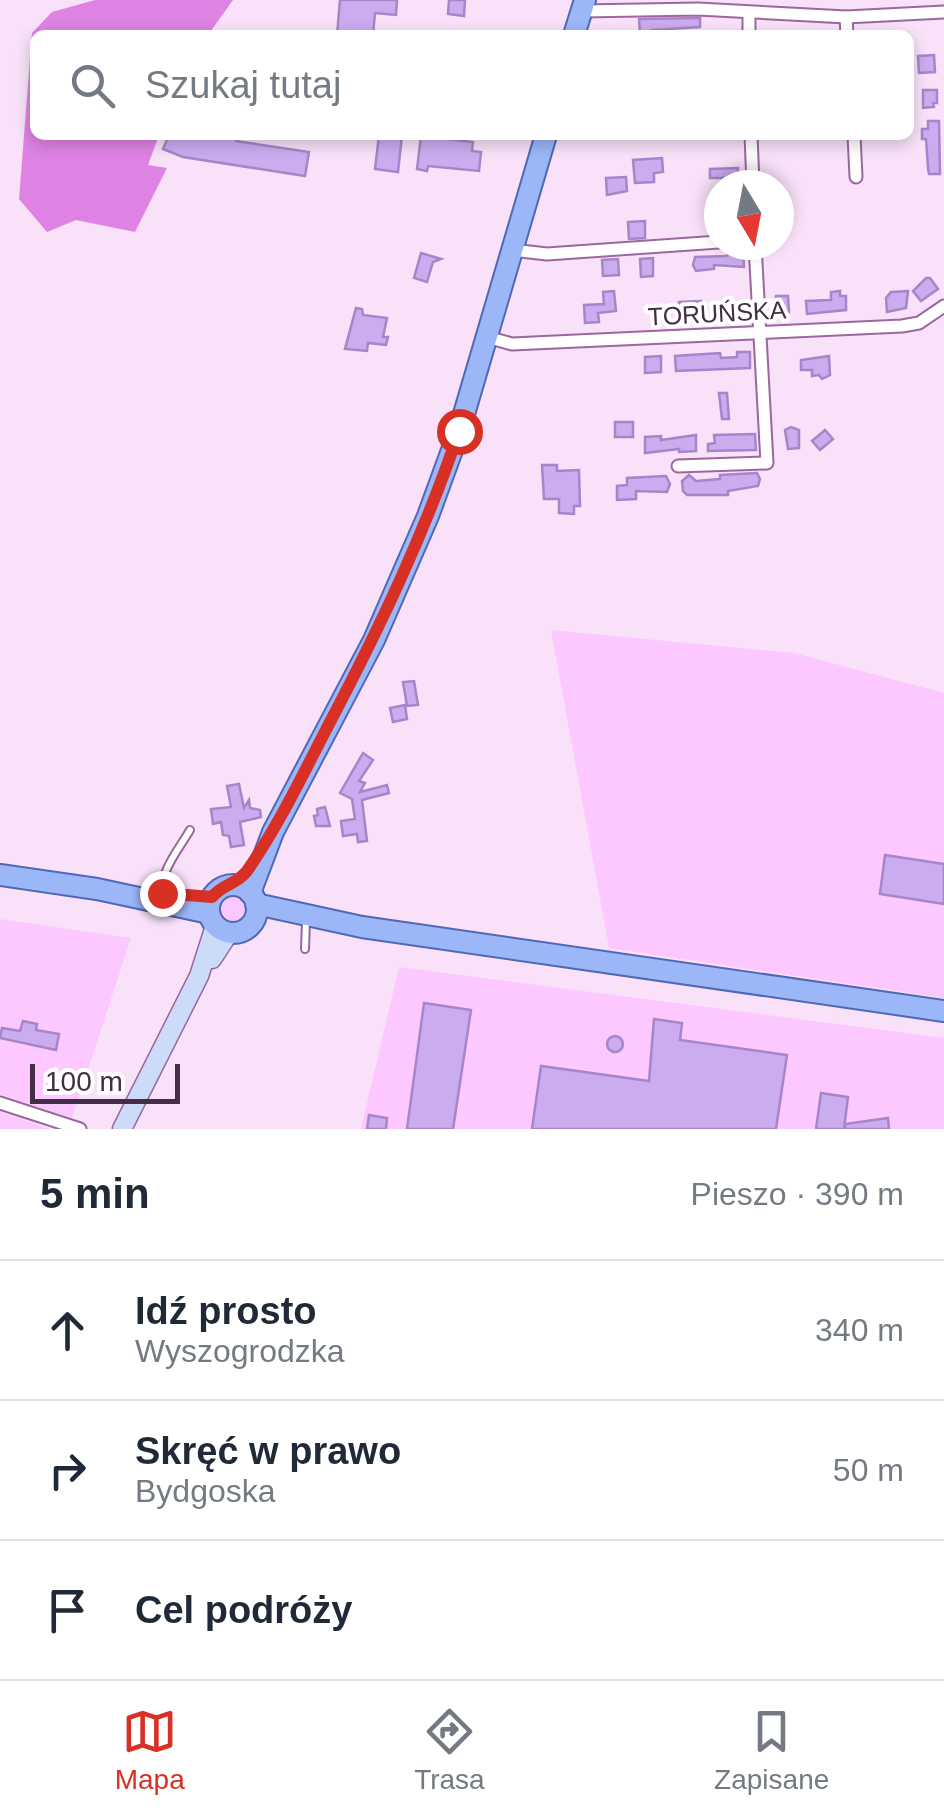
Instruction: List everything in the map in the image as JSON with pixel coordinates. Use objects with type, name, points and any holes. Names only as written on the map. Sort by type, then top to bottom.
[{"type":"main road","points":[[576,30],[583,6]]},
{"type":"main road","points":[[0,876],[164,899],[244,930],[249,901],[274,832],[374,640],[448,464],[545,140]]},
{"type":"main road","points":[[122,1129],[200,976],[220,889],[305,919],[944,1011]]},
{"type":"street","points":[[583,6],[846,17],[944,12]]},
{"type":"street","points":[[749,13],[749,30]]},
{"type":"street","points":[[846,17],[847,30]]},
{"type":"street","points":[[751,140],[752,170]]},
{"type":"street","points":[[854,140],[856,177]]},
{"type":"street","points":[[512,250],[547,254],[704,243]]},
{"type":"street","points":[[678,466],[768,463],[755,260]]},
{"type":"street","name":"TORUŃSKA","points":[[488,337],[512,344],[902,326],[919,323],[944,306]]},
{"type":"street","points":[[0,1103],[80,1129]]},
{"type":"lane","points":[[164,899],[162,878],[190,830]]},
{"type":"lane","points":[[305,919],[306,949]]},
{"type":"shaded area","points":[[95,0],[233,0],[212,30],[35,30],[52,12]]},
{"type":"shaded area","points":[[30,59],[30,140],[157,140],[148,165],[167,168],[135,232],[76,220],[47,232],[19,199]]},
{"type":"shaded area","points":[[551,630],[794,653],[944,693],[944,998],[609,948]]},
{"type":"shaded area","points":[[233,894],[244,899],[249,910],[244,921],[233,926],[222,921],[217,910],[222,899]]},
{"type":"shaded area","points":[[0,919],[131,938],[72,1118],[0,1094]]},
{"type":"shaded area","points":[[399,967],[944,1038],[944,1129],[361,1129]]},
{"type":"shaded area","points":[[0,1112],[49,1129],[0,1129]]},
{"type":"building","points":[[340,0],[397,0],[396,15],[375,13],[373,30],[337,30]]},
{"type":"building","points":[[449,0],[465,0],[464,16],[448,14]]},
{"type":"building","points":[[700,18],[700,27],[640,30],[639,19]]},
{"type":"building","points":[[934,55],[935,72],[919,73],[918,56]]},
{"type":"building","points":[[923,90],[937,90],[934,107],[923,108]]},
{"type":"building","points":[[928,121],[939,121],[940,174],[929,174],[926,139],[922,139],[922,129],[928,129]]},
{"type":"building","points":[[167,140],[236,140],[309,152],[305,176],[183,157],[163,149]]},
{"type":"building","points":[[378,140],[401,140],[398,172],[375,169]]},
{"type":"building","points":[[421,140],[473,142],[472,151],[481,152],[479,171],[428,166],[427,171],[417,169]]},
{"type":"building","points":[[662,158],[663,172],[654,173],[654,182],[635,183],[633,160]]},
{"type":"building","points":[[626,177],[627,191],[607,195],[606,178]]},
{"type":"building","points":[[645,221],[645,238],[629,239],[628,222]]},
{"type":"building","points":[[421,253],[441,259],[433,262],[427,282],[414,278]]},
{"type":"building","points":[[695,257],[744,260],[744,267],[714,265],[714,269],[696,271]]},
{"type":"building","points":[[653,258],[653,276],[641,277],[640,259]]},
{"type":"building","points":[[618,259],[619,275],[603,276],[602,260]]},
{"type":"building","points":[[926,278],[938,289],[921,301],[913,291]]},
{"type":"building","points":[[614,291],[616,311],[598,313],[599,322],[585,323],[584,305],[604,304],[603,292]]},
{"type":"building","points":[[840,291],[840,296],[846,296],[846,310],[807,314],[806,301],[831,300],[831,292]]},
{"type":"building","points":[[908,291],[906,308],[887,312],[886,298],[891,292]]},
{"type":"building","points":[[776,296],[788,296],[789,312],[782,312],[782,316],[774,316]]},
{"type":"building","points":[[701,301],[702,320],[680,321],[679,302]]},
{"type":"building","points":[[356,308],[362,309],[363,315],[387,318],[383,337],[388,337],[386,345],[368,343],[367,351],[345,349]]},
{"type":"building","points":[[737,352],[750,352],[750,368],[676,371],[675,356],[720,353],[721,358],[737,357]]},
{"type":"building","points":[[661,356],[661,372],[645,373],[645,357]]},
{"type":"building","points":[[829,356],[830,375],[822,379],[812,376],[812,370],[801,370],[801,360]]},
{"type":"building","points":[[719,393],[727,393],[729,419],[722,419]]},
{"type":"building","points":[[615,422],[633,422],[633,437],[615,437]]},
{"type":"building","points":[[785,430],[799,430],[799,448],[788,449]]},
{"type":"building","points":[[825,430],[833,439],[820,450],[812,441]]},
{"type":"building","points":[[755,434],[756,450],[708,451],[708,444],[715,443],[714,435]]},
{"type":"building","points":[[696,435],[696,451],[645,453],[645,437],[661,436],[661,440]]},
{"type":"building","points":[[542,465],[557,465],[557,471],[579,470],[580,506],[574,506],[574,514],[559,513],[559,499],[544,499]]},
{"type":"building","points":[[757,473],[758,486],[728,491],[728,495],[687,495],[683,491],[682,481],[689,475],[696,481]]},
{"type":"building","points":[[666,476],[670,484],[667,492],[636,491],[636,499],[617,500],[617,486],[627,485],[627,478]]},
{"type":"building","points":[[414,681],[418,705],[407,706],[403,682]]},
{"type":"building","points":[[405,705],[407,719],[393,722],[390,708]]},
{"type":"building","points":[[363,753],[373,760],[359,781],[365,783],[360,792],[387,785],[389,793],[362,800],[367,841],[358,842],[357,834],[343,836],[341,821],[355,819],[352,799],[340,793]]},
{"type":"building","points":[[239,784],[244,808],[249,800],[250,808],[260,810],[261,817],[240,822],[244,845],[231,847],[221,822],[213,824],[211,809],[231,807],[227,786]]},
{"type":"building","points":[[325,807],[330,826],[316,826],[317,809]]},
{"type":"building","points":[[885,855],[944,864],[944,904],[880,894]]},
{"type":"building","points":[[424,1003],[471,1010],[453,1129],[407,1129]]},
{"type":"building","points":[[654,1019],[682,1023],[680,1040],[787,1055],[776,1129],[532,1129],[541,1066],[649,1081]]},
{"type":"building","points":[[23,1021],[37,1024],[36,1030],[59,1034],[56,1050],[0,1038],[2,1028],[20,1031]]},
{"type":"building","points":[[615,1036],[623,1044],[615,1052],[607,1044]]},
{"type":"building","points":[[821,1093],[848,1097],[844,1129],[816,1129]]},
{"type":"building","points":[[369,1115],[387,1118],[386,1129],[367,1129]]},
{"type":"building","points":[[888,1118],[889,1129],[845,1129],[845,1124]]},
{"type":"route","points":[[162,893],[212,897],[220,889],[234,886],[274,832],[374,640],[428,516],[459,431]]}]
